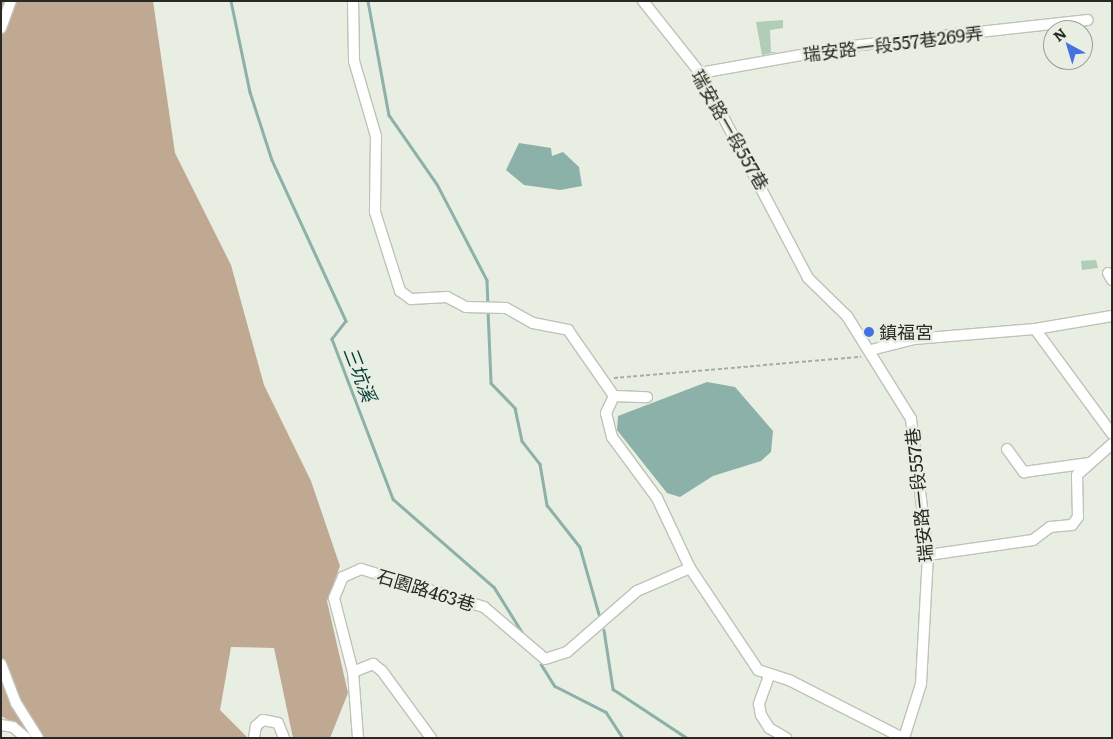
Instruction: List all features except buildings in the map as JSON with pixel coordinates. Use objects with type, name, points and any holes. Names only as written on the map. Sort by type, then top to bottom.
[{"type":"street","points":[[1,28],[11,1]]},
{"type":"street","points":[[353,1],[354,61],[376,136],[375,212],[400,291],[411,299],[447,297],[466,307],[506,308],[543,326],[562,326],[614,396],[647,398]]},
{"type":"street","name":"瑞安路一段557巷","points":[[643,1],[700,73],[808,278],[847,316],[873,352],[911,419],[928,555],[921,684],[904,738]]},
{"type":"street","name":"瑞安路一段557巷269弄","points":[[700,73],[852,46],[1043,25]]},
{"type":"street","points":[[873,352],[966,332],[1034,329],[1112,316]]},
{"type":"street","points":[[1034,329],[1112,434]]},
{"type":"street","points":[[614,396],[606,414],[612,437],[658,498],[690,568],[746,655],[769,676],[789,680],[904,738]]},
{"type":"street","points":[[928,555],[1034,540],[1050,527],[1072,525],[1078,517],[1075,481],[1090,463],[1112,444]]},
{"type":"street","points":[[1007,449],[1024,472],[1090,463]]},
{"type":"street","name":"石園路463巷","points":[[358,738],[353,672],[334,598],[343,576],[361,569],[484,608],[545,660],[567,652],[637,591],[690,568]]},
{"type":"street","points":[[1,664],[16,703],[38,738]]},
{"type":"street","points":[[353,672],[373,664],[382,671],[431,738]]},
{"type":"street","points":[[769,676],[759,704],[761,715],[769,728],[786,738]]},
{"type":"street","points":[[254,738],[256,726],[263,720],[278,723],[284,738]]},
{"type":"street","points":[[1,725],[13,727],[26,738]]},
{"type":"path","points":[[599,378],[648,378],[873,352]]},
{"type":"shaded area","points":[[1,1],[153,1],[175,153],[231,265],[264,385],[311,481],[340,566],[327,601],[348,693],[330,738],[293,738],[274,648],[231,647],[220,710],[248,738],[40,738],[1,716]]},
{"type":"water","points":[[519,143],[551,148],[552,156],[563,152],[579,167],[582,186],[560,190],[524,185],[506,170]]},
{"type":"water","points":[[707,382],[735,387],[773,431],[771,452],[761,461],[713,476],[680,497],[667,493],[617,430],[618,416]]},
{"type":"waterway","name":"三坑溪","points":[[231,1],[250,92],[272,160],[346,321],[332,339],[393,499],[494,587],[522,632]]},
{"type":"waterway","points":[[368,1],[389,115],[437,184],[487,280],[488,304]]},
{"type":"waterway","points":[[488,310],[491,383],[515,408],[522,441],[540,464],[547,505],[580,547],[599,614]]},
{"type":"waterway","points":[[604,630],[613,689],[687,738]]},
{"type":"waterway","name":"三坑溪","points":[[541,664],[555,686],[606,712],[623,738]]},
{"type":"place","name":"鎮福宮","points":[[869,332]]}]
